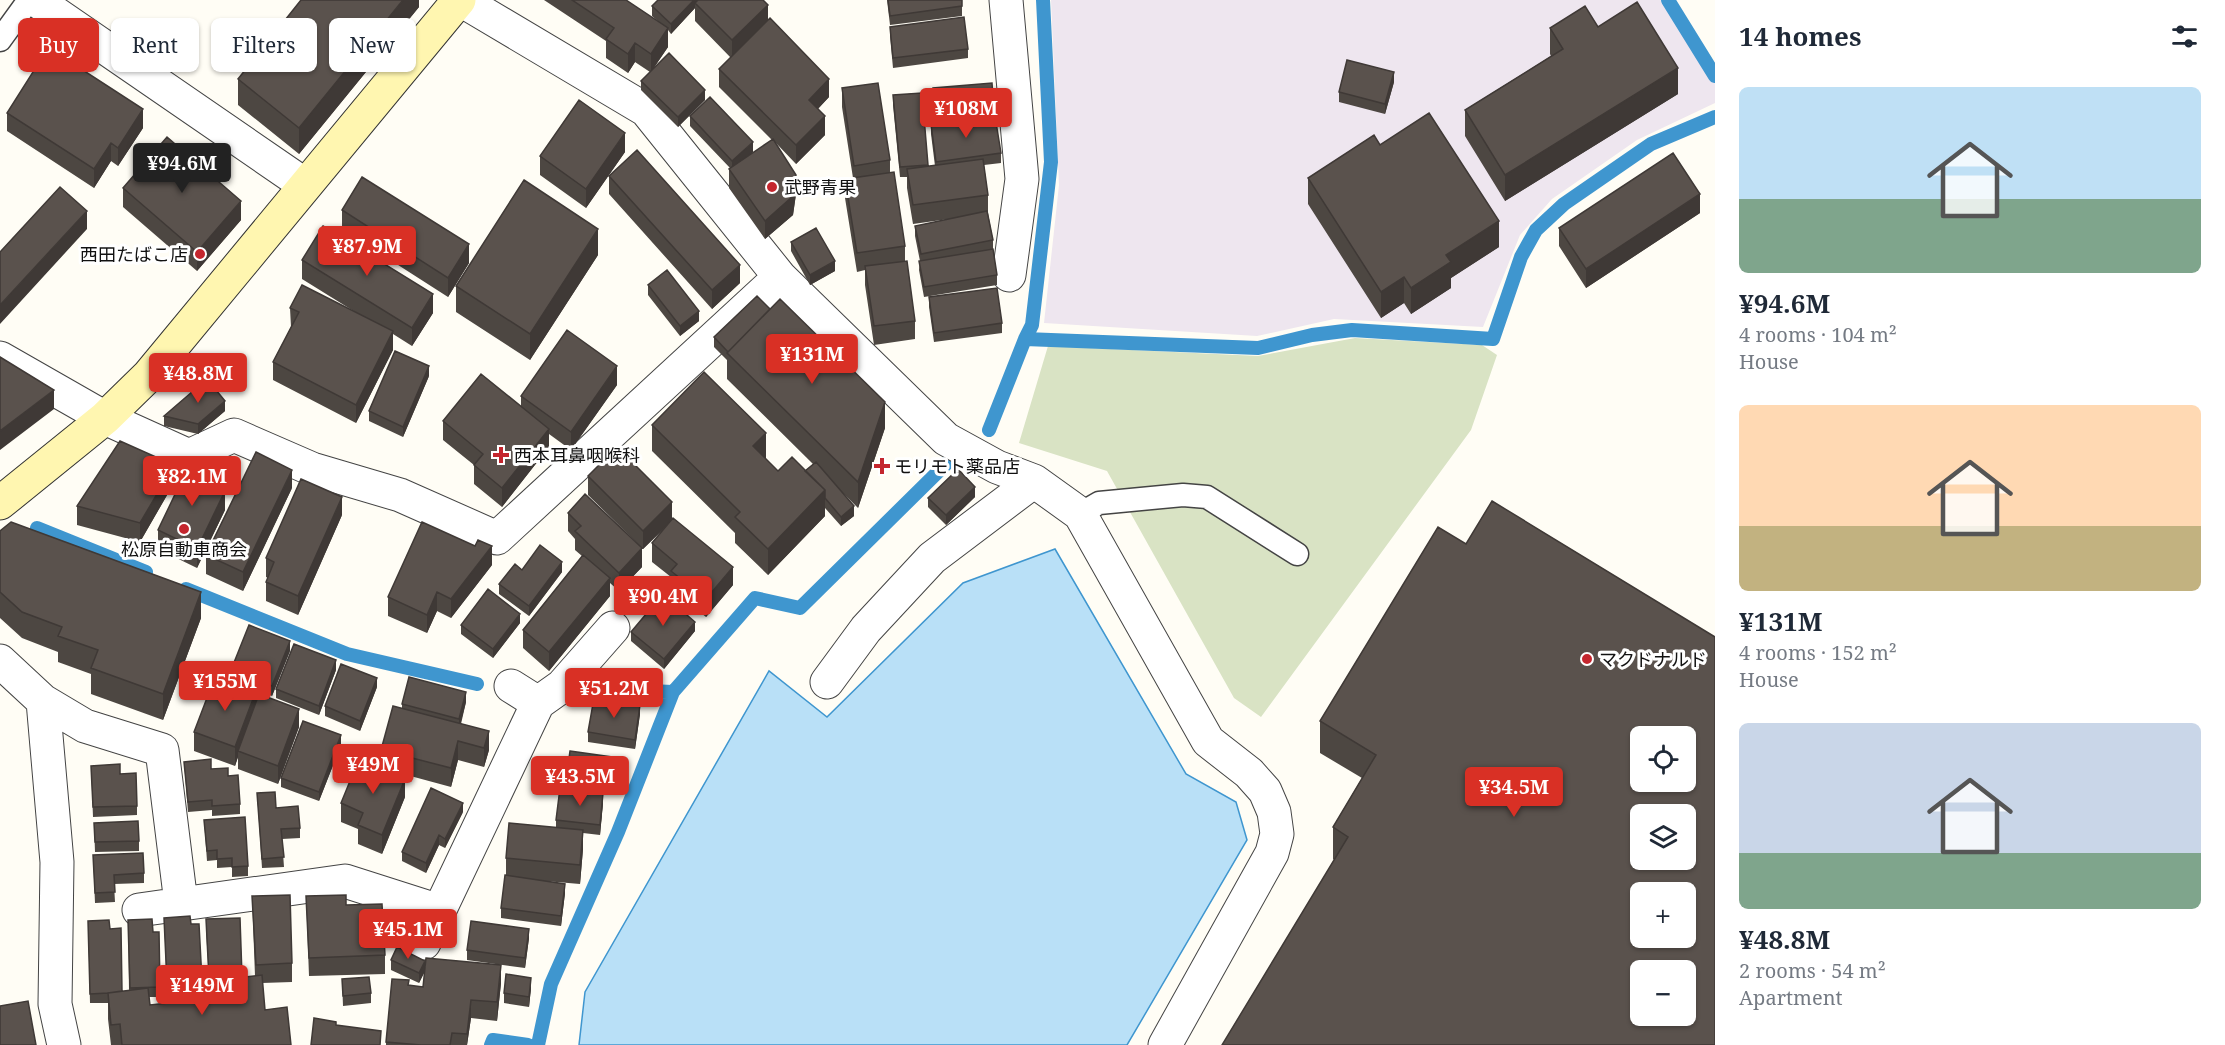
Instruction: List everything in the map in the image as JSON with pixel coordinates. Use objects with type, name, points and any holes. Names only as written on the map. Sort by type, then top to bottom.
[{"type":"street","points":[[36,0],[305,185]]},
{"type":"street","points":[[0,503],[105,418],[149,375],[460,0],[646,110],[780,277],[946,439],[998,467],[1034,481],[1080,514],[1208,741],[1249,773],[1265,791],[1274,812],[1277,834],[1272,853],[1165,1045]]},
{"type":"street","points":[[1006,0],[1022,179],[1009,275]]},
{"type":"street","points":[[0,358],[105,418],[189,456],[234,435],[312,469],[400,495],[497,538],[780,277]]},
{"type":"street","points":[[827,682],[866,629],[932,558],[1034,481]]},
{"type":"street","points":[[424,943],[538,703],[562,686],[613,628]]},
{"type":"street","points":[[0,662],[43,701],[85,726],[162,750],[181,903]]},
{"type":"street","points":[[511,686],[538,703]]},
{"type":"street","points":[[43,701],[57,862],[54,1004],[64,1045]]},
{"type":"street","points":[[139,910],[345,881],[439,911]]},
{"type":"lane","points":[[0,40],[29,0]]},
{"type":"lane","points":[[1080,514],[1099,502],[1183,495],[1207,497],[1297,554]]},
{"type":"shaded area","points":[[1051,0],[1664,0],[1715,81],[1715,103],[1637,140],[1552,199],[1520,235],[1483,327],[1334,319],[1257,336],[1044,323],[1059,185]]},
{"type":"green space","points":[[1355,338],[1482,345],[1497,355],[1471,430],[1261,717],[1234,698],[1107,471],[1019,443],[1048,346],[1258,356]]},
{"type":"water","points":[[1055,549],[1186,774],[1236,802],[1247,840],[1127,1045],[579,1045],[585,992],[769,671],[827,717],[963,583]]},
{"type":"building","points":[[301,0],[403,0],[388,18],[329,18],[329,72],[344,72],[299,128],[238,79],[244,72],[317,72],[317,18],[287,18]]},
{"type":"building","points":[[572,0],[626,0],[668,28],[651,54],[635,43],[628,54],[606,39],[614,28]]},
{"type":"building","points":[[658,0],[694,0],[671,24],[652,6]]},
{"type":"building","points":[[698,0],[763,0],[768,5],[732,40],[695,3]]},
{"type":"building","points":[[888,0],[962,0],[962,6],[890,16]]},
{"type":"building","points":[[1637,2],[1678,68],[1505,175],[1465,110],[1563,49],[1550,28],[1585,6],[1598,27]]},
{"type":"building","points":[[964,17],[968,49],[893,58],[890,27]]},
{"type":"building","points":[[770,18],[829,79],[809,100],[825,116],[796,145],[719,69]]},
{"type":"building","points":[[669,53],[705,90],[678,117],[641,81]]},
{"type":"building","points":[[1347,60],[1394,72],[1385,104],[1339,92]]},
{"type":"building","points":[[33,72],[86,72],[143,109],[118,148],[111,143],[94,169],[7,113]]},
{"type":"building","points":[[878,83],[890,160],[854,166],[842,88]]},
{"type":"building","points":[[992,83],[994,111],[935,116],[933,88]]},
{"type":"building","points":[[922,93],[928,165],[900,167],[893,95]]},
{"type":"building","points":[[710,97],[753,142],[732,161],[690,116]]},
{"type":"building","points":[[579,100],[625,133],[586,189],[540,156]]},
{"type":"building","points":[[1429,113],[1499,221],[1446,255],[1451,262],[1411,288],[1404,277],[1381,292],[1308,178],[1374,135],[1380,145]]},
{"type":"building","points":[[995,116],[1001,153],[936,162],[931,124]]},
{"type":"building","points":[[167,137],[241,201],[197,252],[123,188]]},
{"type":"building","points":[[773,139],[796,175],[793,196],[765,221],[729,169]]},
{"type":"building","points":[[637,150],[740,265],[712,290],[609,176]]},
{"type":"building","points":[[1673,153],[1700,194],[1586,269],[1559,228]]},
{"type":"building","points":[[983,159],[988,195],[913,205],[907,169]]},
{"type":"building","points":[[894,172],[905,246],[857,253],[845,179]]},
{"type":"building","points":[[362,177],[469,244],[448,278],[342,210]]},
{"type":"building","points":[[524,180],[598,229],[530,334],[456,286]]},
{"type":"building","points":[[60,187],[87,211],[0,305],[0,252]]},
{"type":"building","points":[[987,211],[993,240],[921,254],[915,226]]},
{"type":"building","points":[[323,226],[433,294],[412,328],[302,260]]},
{"type":"building","points":[[816,228],[835,261],[810,275],[791,242]]},
{"type":"building","points":[[993,249],[997,275],[924,287],[919,261]]},
{"type":"building","points":[[907,261],[915,321],[874,326],[865,266]]},
{"type":"building","points":[[667,270],[699,311],[680,326],[648,285]]},
{"type":"building","points":[[302,285],[393,331],[356,405],[273,362],[299,312],[290,308]]},
{"type":"building","points":[[997,288],[1002,323],[934,333],[929,297]]},
{"type":"building","points":[[757,296],[770,309],[728,352],[714,337]]},
{"type":"building","points":[[780,299],[885,402],[858,482],[727,353]]},
{"type":"building","points":[[567,330],[617,366],[571,432],[521,396]]},
{"type":"building","points":[[395,351],[429,366],[403,427],[369,411]]},
{"type":"building","points":[[0,357],[54,390],[0,431]]},
{"type":"building","points":[[704,372],[766,433],[753,446],[778,471],[792,457],[825,490],[768,549],[735,517],[740,512],[652,425]]},
{"type":"building","points":[[481,374],[549,429],[502,488],[474,465],[483,454],[443,421]]},
{"type":"building","points":[[207,379],[225,401],[198,424],[164,416]]},
{"type":"building","points":[[120,441],[174,465],[140,523],[77,506]]},
{"type":"building","points":[[617,447],[672,502],[643,531],[588,476]]},
{"type":"building","points":[[256,452],[292,470],[243,572],[206,555]]},
{"type":"building","points":[[816,462],[854,506],[841,517],[825,498],[825,490],[805,471]]},
{"type":"building","points":[[190,463],[211,473],[207,481],[225,491],[197,549],[158,530]]},
{"type":"building","points":[[958,469],[975,487],[946,515],[928,498]]},
{"type":"building","points":[[301,479],[342,497],[298,596],[266,582],[274,562],[266,558]]},
{"type":"building","points":[[585,494],[642,548],[619,573],[575,531],[581,526],[568,513]]},
{"type":"building","points":[[1492,501],[1715,637],[1715,1045],[1222,1045],[1348,837],[1333,827],[1376,755],[1320,721],[1438,527],[1466,544]]},
{"type":"building","points":[[673,518],[733,567],[706,599],[671,571],[677,564],[652,543]]},
{"type":"building","points":[[11,522],[201,592],[163,694],[91,668],[98,650],[58,636],[62,627],[22,612],[0,592],[0,531]]},
{"type":"building","points":[[422,522],[475,546],[478,540],[492,546],[451,599],[437,592],[427,615],[388,597]]},
{"type":"building","points":[[540,545],[562,562],[529,606],[499,584],[515,564],[522,570]]},
{"type":"building","points":[[583,555],[610,578],[549,652],[523,630]]},
{"type":"building","points":[[488,589],[520,614],[493,649],[461,625]]},
{"type":"building","points":[[663,594],[695,622],[664,659],[631,632]]},
{"type":"building","points":[[249,625],[290,641],[272,686],[231,670]]},
{"type":"building","points":[[294,644],[336,660],[319,706],[276,689]]},
{"type":"building","points":[[341,664],[377,678],[360,721],[325,706]]},
{"type":"building","points":[[215,677],[256,691],[235,747],[194,732]]},
{"type":"building","points":[[409,677],[466,692],[459,719],[402,704]]},
{"type":"building","points":[[259,694],[299,709],[278,766],[238,751]]},
{"type":"building","points":[[594,698],[640,705],[635,740],[588,732]]},
{"type":"building","points":[[393,706],[489,731],[484,748],[458,741],[451,768],[381,750]]},
{"type":"building","points":[[303,721],[341,735],[319,792],[281,778]]},
{"type":"building","points":[[570,751],[619,758],[616,781],[567,773]]},
{"type":"building","points":[[211,759],[211,769],[228,768],[228,776],[238,775],[240,804],[212,806],[212,800],[188,802],[184,762]]},
{"type":"building","points":[[359,759],[405,779],[382,835],[358,825],[363,813],[341,803]]},
{"type":"building","points":[[120,764],[120,774],[136,773],[137,806],[93,807],[91,766]]},
{"type":"building","points":[[431,788],[463,803],[445,839],[439,835],[426,863],[402,852]]},
{"type":"building","points":[[560,788],[603,793],[600,825],[556,820]]},
{"type":"building","points":[[275,792],[276,808],[298,806],[300,828],[281,829],[284,857],[262,859],[257,793]]},
{"type":"building","points":[[245,817],[248,866],[232,867],[232,858],[217,859],[217,850],[207,851],[204,820]]},
{"type":"building","points":[[138,821],[139,841],[95,842],[94,823]]},
{"type":"building","points":[[509,823],[583,830],[580,865],[506,858]]},
{"type":"building","points":[[143,853],[144,873],[114,875],[115,892],[95,893],[93,855]]},
{"type":"building","points":[[505,875],[565,884],[561,916],[501,908]]},
{"type":"building","points":[[290,895],[292,963],[256,965],[252,896]]},
{"type":"building","points":[[346,895],[346,905],[382,904],[385,955],[309,958],[306,896]]},
{"type":"building","points":[[190,916],[191,924],[199,924],[202,981],[167,983],[164,918]]},
{"type":"building","points":[[240,918],[242,976],[209,978],[206,919]]},
{"type":"building","points":[[152,919],[153,932],[159,932],[160,987],[130,988],[128,920]]},
{"type":"building","points":[[109,920],[110,929],[121,928],[122,991],[90,994],[88,921]]},
{"type":"building","points":[[471,921],[529,929],[525,958],[467,950]]},
{"type":"building","points":[[397,947],[425,961],[419,973],[391,960]]},
{"type":"building","points":[[426,958],[501,965],[497,1002],[471,1000],[467,1034],[452,1033],[450,1045],[386,1042],[392,979],[409,980],[408,985],[423,987]]},
{"type":"building","points":[[506,974],[531,978],[529,997],[504,993]]},
{"type":"building","points":[[262,975],[265,1010],[287,1007],[291,1045],[122,1045],[120,1024],[111,1025],[108,993],[148,988],[150,1005],[177,1002],[176,985]]},
{"type":"building","points":[[369,977],[371,993],[343,996],[342,979]]},
{"type":"building","points":[[28,1001],[36,1045],[0,1045],[0,1006]]},
{"type":"building","points":[[314,1018],[336,1022],[336,1025],[381,1031],[380,1045],[311,1045]]},
{"type":"waterway","points":[[1025,339],[1032,325],[1051,162],[1043,0]]},
{"type":"waterway","points":[[1668,0],[1715,76]]},
{"type":"waterway","points":[[989,430],[1025,339],[1258,348],[1312,335],[1352,330],[1493,339],[1521,257],[1536,230],[1564,204],[1651,144],[1715,117]]},
{"type":"waterway","points":[[600,689],[673,692],[755,598],[800,608],[948,462]]},
{"type":"waterway","points":[[37,528],[146,572]]},
{"type":"waterway","points":[[186,589],[347,654],[477,684]]},
{"type":"waterway","points":[[538,1045],[551,984],[618,832],[673,692]]},
{"type":"waterway","points":[[491,1045],[493,1040],[528,1045]]},
{"type":"place","name":"武野青果","points":[[772,187]]},
{"type":"place","name":"西田たばこ店","points":[[200,254]]},
{"type":"place","name":"西本耳鼻咽喉科","points":[[501,455]]},
{"type":"place","name":"モリモト薬品店","points":[[882,466]]},
{"type":"place","name":"松原自動車商会","points":[[184,529]]},
{"type":"place","name":"マクドナルド","points":[[1587,659]]}]
